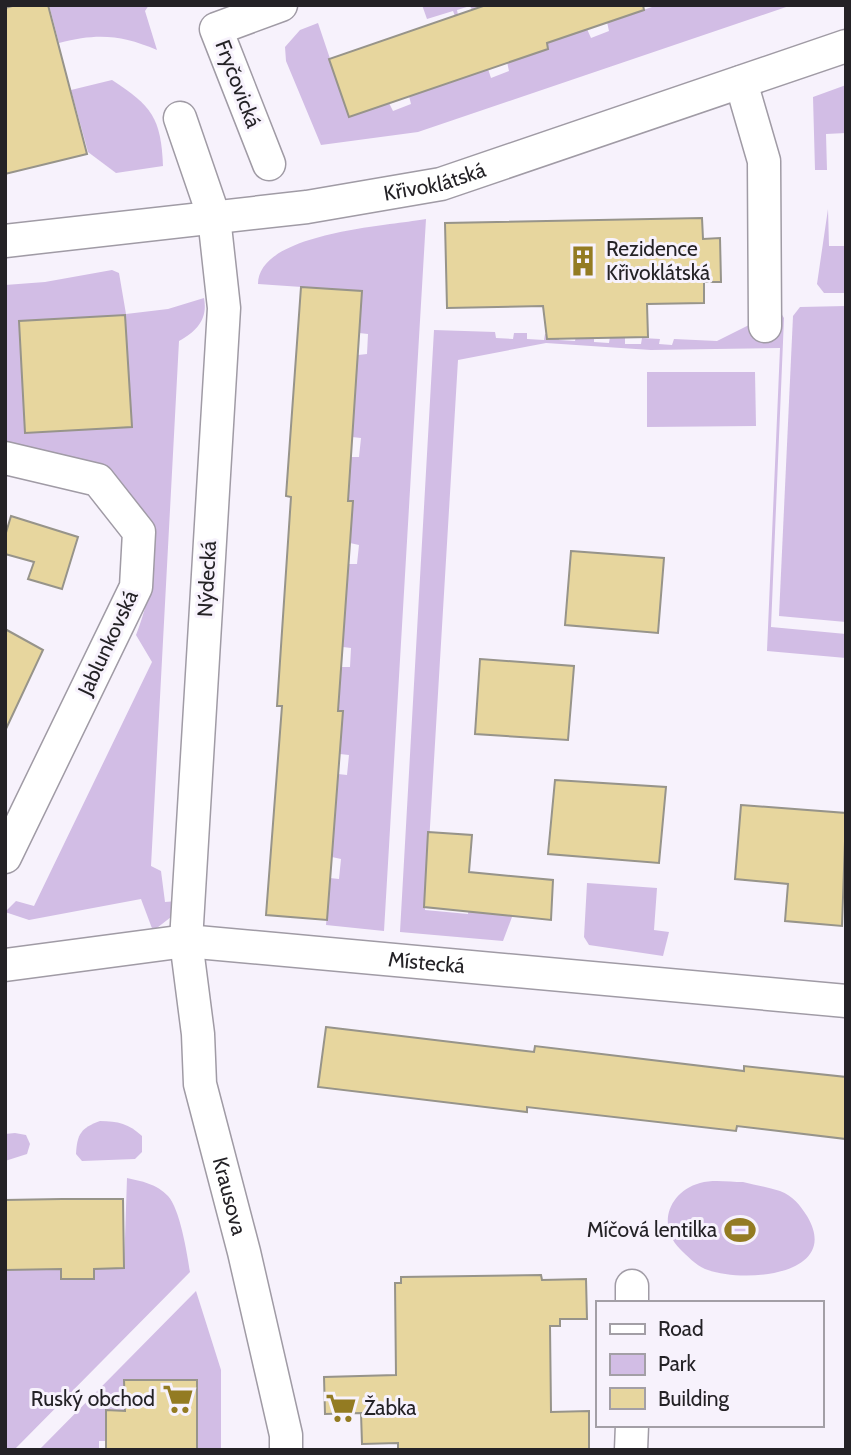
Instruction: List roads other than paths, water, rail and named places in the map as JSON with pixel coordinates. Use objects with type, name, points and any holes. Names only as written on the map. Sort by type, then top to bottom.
[{"type":"street","name":"Fryčovická","points":[[269,164],[216,29],[281,5]]},
{"type":"street","name":"Křivoklátská","points":[[5,241],[307,207],[441,184],[846,46]]},
{"type":"street","points":[[741,82],[764,162],[765,326]]},
{"type":"street","points":[[180,118],[214,217]]},
{"type":"street","name":"Nýdecká","points":[[186,941],[224,309],[214,217]]},
{"type":"street","name":"Jablunkovská","points":[[5,458],[97,480],[139,532],[136,587],[5,857]]},
{"type":"street","name":"Místecká","points":[[5,965],[186,941],[846,1001]]},
{"type":"street","name":"Krausova","points":[[186,941],[198,1034],[200,1084],[244,1252],[286,1435],[286,1450]]},
{"type":"street","points":[[631,1450],[632,1427]]},
{"type":"place","name":"Rezidence Křivoklátská","points":[[583,261]]},
{"type":"place","name":"Míčová lentilka","points":[[740,1230]]},
{"type":"place","name":"Ruský obchod","points":[[178,1399]]},
{"type":"place","name":"Žabka","points":[[341,1408]]}]
